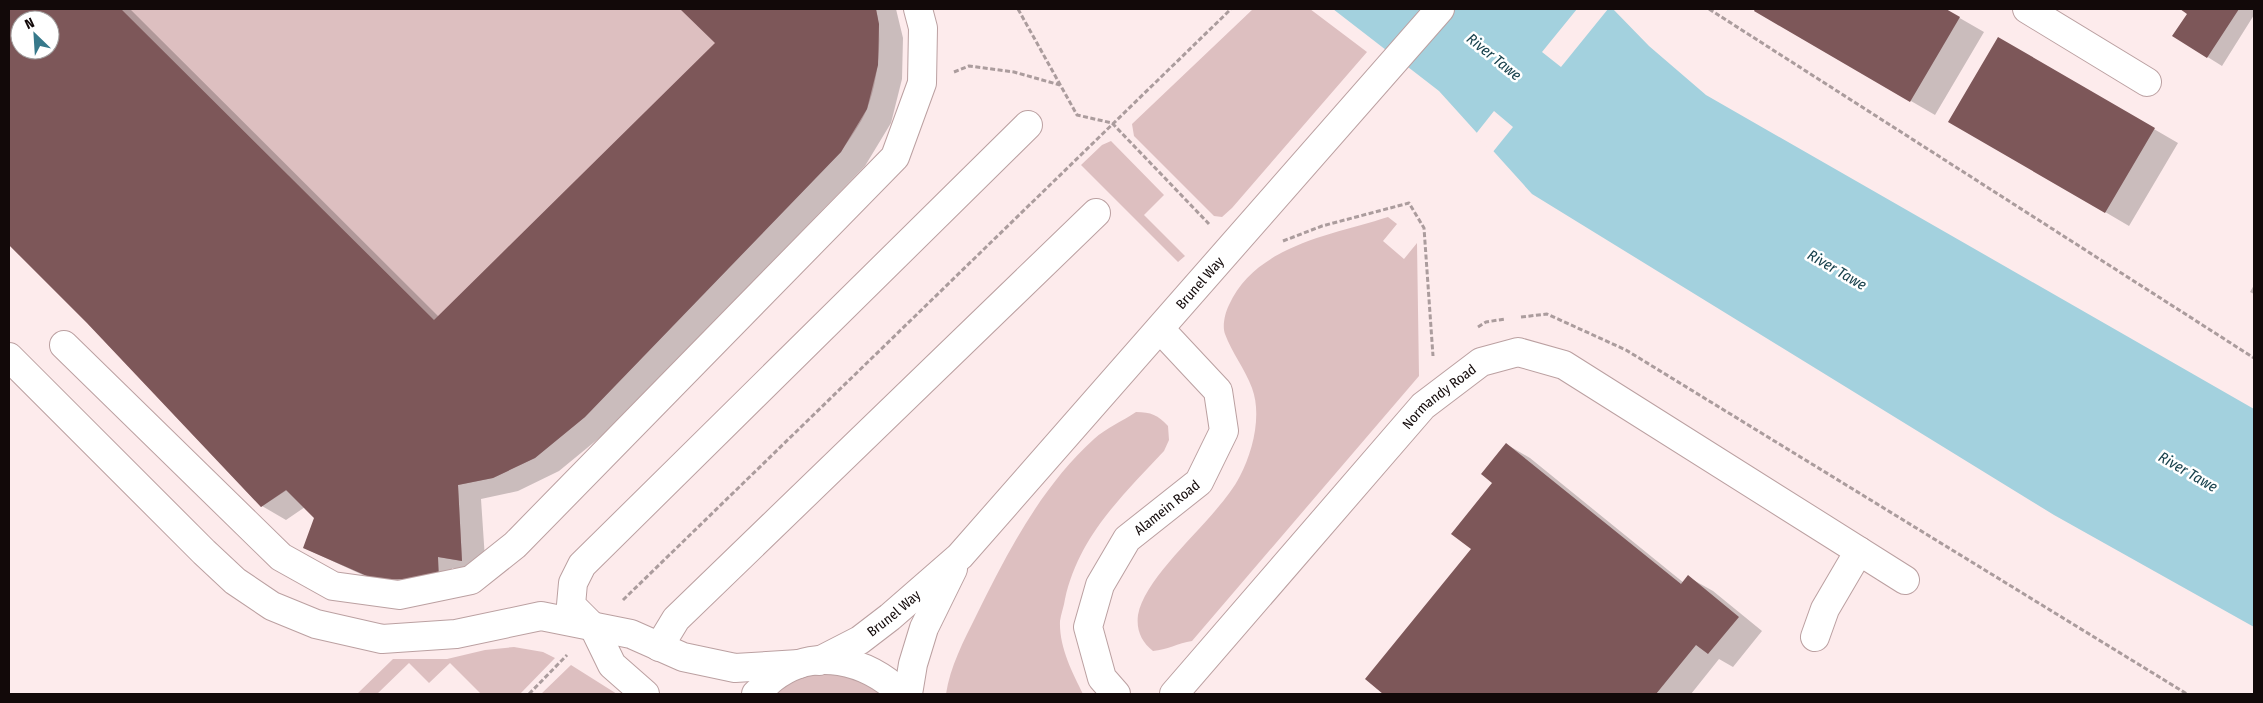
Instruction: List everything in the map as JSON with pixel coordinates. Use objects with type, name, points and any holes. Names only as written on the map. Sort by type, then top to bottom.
[{"type":"street","points":[[64,345],[281,557],[332,586],[399,595],[471,580],[515,545],[895,157],[922,83],[923,28],[918,9]]},
{"type":"street","name":"Brunel Way","points":[[756,694],[773,678],[809,663],[868,634],[960,556],[1440,9]]},
{"type":"street","points":[[2038,12],[2147,82]]},
{"type":"street","points":[[646,694],[612,665],[594,628],[571,605],[573,583],[582,565],[1028,125]]},
{"type":"street","points":[[659,646],[676,619],[1096,213]]},
{"type":"street","name":"Alamein Road","points":[[1116,694],[1102,678],[1088,627],[1100,585],[1127,539],[1199,482],[1224,431],[1218,391],[1160,329]]},
{"type":"street","name":"Normandy Road","points":[[1174,694],[1423,406],[1481,362],[1518,352],[1564,365],[1905,580]]},
{"type":"street","points":[[9,357],[204,552],[235,580],[272,606],[322,626],[382,640],[456,634],[541,616],[631,634],[683,658],[736,668],[832,660],[863,666],[885,678],[902,694]]},
{"type":"street","points":[[1815,637],[1824,609],[1859,551]]},
{"type":"street","name":"Brunel Way","points":[[908,694],[913,664],[924,628],[960,556]]},
{"type":"path","points":[[1018,9],[1077,115],[1112,123],[1231,246]]},
{"type":"path","points":[[529,694],[594,628],[1231,9]]},
{"type":"path","points":[[1709,9],[2254,358]]},
{"type":"path","points":[[922,83],[969,66],[1014,72],[1060,85]]},
{"type":"path","points":[[1277,245],[1285,239],[1322,226],[1409,204],[1424,228],[1433,356],[1441,351]]},
{"type":"path","points":[[1471,332],[1486,322],[1547,314],[1626,350],[2188,694]]},
{"type":"shaded area","points":[[9,9],[876,9],[879,46],[874,86],[864,115],[841,152],[585,417],[535,458],[493,478],[458,485],[462,561],[438,557],[287,490],[261,507],[87,323],[9,245]]},
{"type":"shaded area","points":[[1253,9],[1310,9],[1367,52],[1232,208],[1222,217],[1214,216],[1134,136],[1132,124]]},
{"type":"shaded area","points":[[1111,141],[1164,195],[1144,215],[1185,256],[1178,262],[1081,165],[1102,145]]},
{"type":"shaded area","points":[[1388,217],[1397,224],[1383,241],[1404,259],[1417,243],[1419,376],[1192,641],[1153,651],[1143,640],[1138,626],[1138,615],[1144,598],[1168,563],[1230,492],[1245,466],[1255,433],[1256,410],[1252,388],[1225,334],[1224,320],[1229,305],[1241,285],[1257,268],[1276,256],[1320,237]]},
{"type":"shaded area","points":[[1136,412],[1154,415],[1161,419],[1168,426],[1169,440],[1164,451],[1118,501],[1091,536],[1072,576],[1060,618],[1060,631],[1067,659],[1083,694],[946,694],[954,664],[988,592],[1013,545],[1042,499],[1075,458],[1094,439]]},
{"type":"shaded area","points":[[514,647],[543,652],[555,658],[520,694],[481,694],[450,663],[429,683],[409,663],[377,694],[357,694],[393,659],[447,659],[485,650]]},
{"type":"shaded area","points":[[571,665],[617,694],[541,694]]},
{"type":"shaded area","points":[[824,669],[851,673],[882,694],[770,694],[776,687]]},
{"type":"water","name":"River Tawe","points":[[1333,9],[1613,9],[1649,46],[1706,95],[2254,409],[2254,627],[2054,515],[1532,194],[1439,91]]},
{"type":"pier","points":[[1577,9],[1608,9],[1561,67],[1542,52]]},
{"type":"pier","points":[[1494,111],[1513,127],[1492,153],[1475,135]]},
{"type":"building","points":[[9,9],[121,9],[434,320],[715,43],[680,9],[876,9],[879,24],[878,65],[867,109],[841,152],[585,417],[535,458],[493,478],[458,485],[462,561],[438,557],[439,578],[376,580],[303,548],[314,518],[286,490],[261,507],[87,323],[9,245]]},
{"type":"building","points":[[1755,9],[1946,9],[1960,17],[1910,102],[1754,11]]},
{"type":"building","points":[[2180,9],[2239,9],[2207,58],[2172,36],[2187,14]]},
{"type":"building","points":[[1998,37],[2155,128],[2105,213],[1948,122]]},
{"type":"building","points":[[1506,443],[1681,584],[1688,575],[1739,617],[1708,654],[1696,645],[1656,694],[1383,694],[1365,679],[1471,549],[1451,534],[1492,483],[1481,474]]}]
